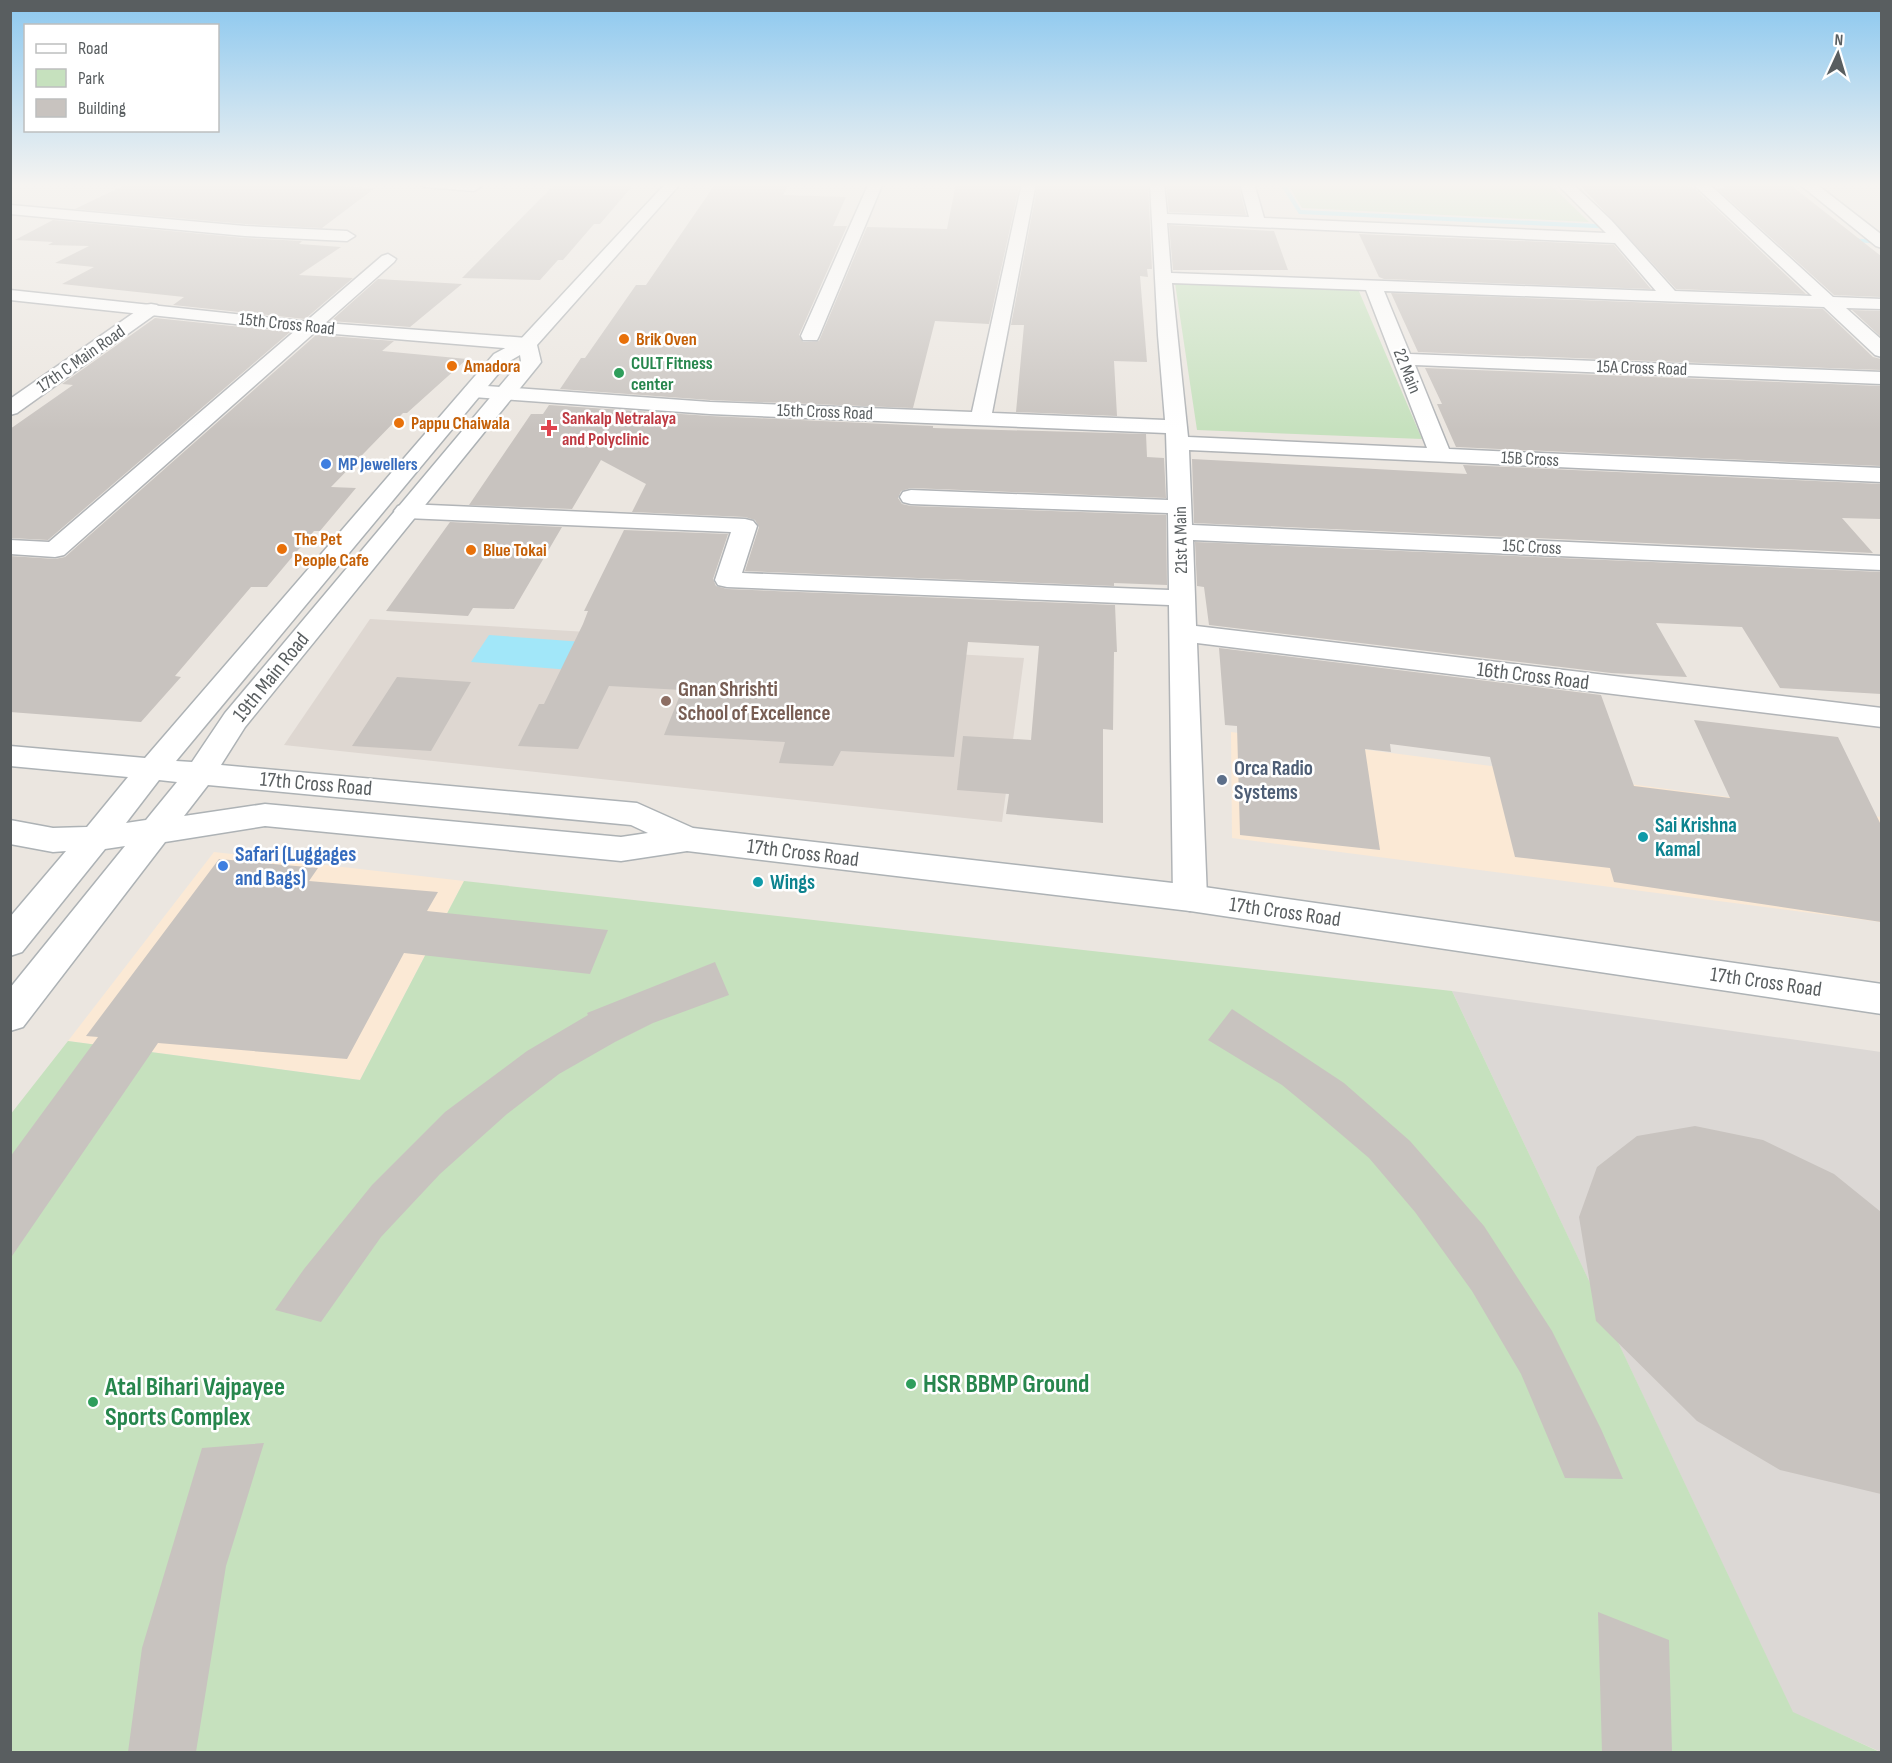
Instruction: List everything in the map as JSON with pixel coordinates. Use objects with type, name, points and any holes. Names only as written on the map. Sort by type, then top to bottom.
[{"type":"street","points":[[10,548],[55,550],[381,265]]},
{"type":"street","name":"19th Main Road","points":[[10,942],[152,769],[501,358],[527,344],[599,265]]},
{"type":"street","points":[[810,336],[841,265]]},
{"type":"street","points":[[981,419],[1012,265]]},
{"type":"street","name":"21st A Main","points":[[1163,265],[1178,435],[1185,633],[1190,898]]},
{"type":"street","points":[[1644,265],[1671,297]]},
{"type":"street","points":[[1788,265],[1881,351]]},
{"type":"street","points":[[1164,278],[1881,304]]},
{"type":"street","name":"22 Main","points":[[1373,286],[1441,455]]},
{"type":"street","name":"15th Cross Road","points":[[10,295],[311,327],[527,344]]},
{"type":"street","name":"17th C Main Road","points":[[10,410],[151,309]]},
{"type":"street","name":"19th Main Road","points":[[10,1016],[200,774],[235,720],[531,362],[527,344]]},
{"type":"street","name":"15A Cross Road","points":[[1402,359],[1881,378]]},
{"type":"street","name":"15th Cross Road","points":[[473,391],[710,408],[981,419],[1178,435]]},
{"type":"street","name":"15B Cross","points":[[1178,435],[1441,455],[1881,475]]},
{"type":"street","points":[[911,497],[1181,507]]},
{"type":"street","points":[[406,511],[745,526],[726,580],[1183,598]]},
{"type":"street","name":"15C Cross","points":[[1182,532],[1881,563]]},
{"type":"street","name":"16th Cross Road","points":[[1185,633],[1881,718]]},
{"type":"street","name":"17th Cross Road","points":[[10,756],[637,814],[687,839]]},
{"type":"street","name":"17th Cross Road","points":[[156,831],[265,815],[621,849],[687,839],[1190,898],[1881,999]]},
{"type":"street","points":[[10,832],[53,840],[156,831]]},
{"type":"shaded area","name":"Gnan Shrishti School of Excellence","points":[[370,619],[1024,658],[1002,822],[284,745]]},
{"type":"shaded area","points":[[1231,732],[1881,817],[1881,922],[1232,838]]},
{"type":"shaded area","points":[[214,852],[464,881],[360,1080],[68,1041]]},
{"type":"shaded area","points":[[1452,991],[1881,1052],[1881,1752],[1793,1713]]},
{"type":"green space","points":[[1175,283],[1358,289],[1422,439],[1197,430]]},
{"type":"green space","name":"HSR BBMP Ground","points":[[464,881],[1452,991],[1793,1712],[1880,1752],[11,1752],[10,1115],[68,1041],[360,1080]]},
{"type":"water","points":[[489,635],[611,644],[596,672],[471,662]]},
{"type":"building","points":[[77,265],[314,265],[299,275],[353,278],[305,319],[173,305],[184,297],[62,284],[94,267]]},
{"type":"building","points":[[475,265],[553,265],[540,280],[462,278]]},
{"type":"building","points":[[660,265],[830,265],[799,335],[803,342],[819,341],[851,265],[1002,265],[989,324],[935,321],[913,408],[710,400],[560,389],[581,358],[585,358],[636,285],[646,285]]},
{"type":"building","points":[[1022,265],[1152,265],[1152,269],[1147,269],[1148,277],[1140,276],[1147,362],[1114,361],[1117,416],[1016,412],[1024,325],[1011,325]]},
{"type":"building","points":[[1173,265],[1286,265],[1288,270],[1173,270]]},
{"type":"building","points":[[1374,265],[1631,265],[1651,289],[1384,279],[1379,277]]},
{"type":"building","points":[[1654,265],[1776,265],[1806,294],[1676,289]]},
{"type":"building","points":[[1801,265],[1881,265],[1881,297],[1834,295]]},
{"type":"building","points":[[378,279],[462,284],[410,327],[331,321]]},
{"type":"building","points":[[1391,293],[1823,309],[1873,357],[1881,359],[1881,370],[1418,352]]},
{"type":"building","points":[[1852,310],[1881,311],[1881,337]]},
{"type":"building","points":[[155,318],[290,332],[48,540],[10,538],[10,429],[73,385],[62,384]]},
{"type":"building","points":[[316,335],[394,341],[382,351],[467,359],[407,413],[403,413],[331,487],[356,488],[320,531],[314,531],[267,587],[251,587],[175,676],[181,677],[141,722],[10,712],[10,556],[55,559],[65,557]]},
{"type":"building","points":[[1425,368],[1881,386],[1881,466],[1456,447],[1437,404],[1442,404]]},
{"type":"building","points":[[549,405],[710,416],[933,426],[933,428],[1146,434],[1147,457],[1164,458],[1166,498],[911,488],[901,491],[898,498],[902,504],[911,506],[1166,515],[1167,585],[1114,583],[1114,586],[745,571],[759,527],[755,520],[745,517],[632,512],[646,484],[601,460],[572,509],[469,505],[531,414],[543,414]]},
{"type":"building","points":[[1192,459],[1467,474],[1463,465],[1881,484],[1881,519],[1842,518],[1873,553],[1194,523]]},
{"type":"building","points":[[450,522],[562,527],[514,609],[473,608],[468,616],[386,611]]},
{"type":"building","points":[[624,530],[728,534],[713,579],[716,586],[727,589],[1115,605],[1117,652],[1114,652],[1113,730],[1103,729],[1103,823],[1006,814],[1009,794],[957,790],[963,736],[1031,740],[1039,646],[968,642],[954,757],[841,751],[833,766],[779,763],[785,742],[664,735],[682,690],[609,686],[578,749],[518,746],[539,704],[544,704],[583,624],[588,611],[584,611]]},
{"type":"building","points":[[1195,542],[1881,572],[1881,694],[1780,688],[1742,627],[1656,623],[1687,677],[1611,673],[1209,625],[1204,587],[1197,586]]},
{"type":"building","points":[[1219,648],[1601,695],[1634,786],[1730,798],[1694,720],[1838,737],[1881,825],[1881,922],[1614,882],[1610,868],[1515,857],[1490,757],[1390,744],[1391,752],[1365,749],[1380,850],[1240,835],[1237,726],[1225,725]]},
{"type":"building","points":[[397,677],[471,682],[431,751],[352,746]]},
{"type":"building","points":[[219,859],[318,868],[309,881],[438,892],[427,911],[608,930],[590,974],[404,953],[347,1059],[158,1043],[10,1259],[10,1157],[98,1037],[86,1036]]},
{"type":"building","points":[[715,962],[729,995],[653,1023],[615,1042],[559,1074],[507,1114],[440,1174],[381,1237],[321,1322],[275,1310],[304,1269],[372,1185],[445,1112],[527,1051],[588,1015],[587,1013]]},
{"type":"building","points":[[1232,1009],[1344,1083],[1410,1141],[1484,1226],[1552,1331],[1623,1479],[1565,1478],[1521,1374],[1472,1291],[1415,1212],[1369,1158],[1316,1113],[1282,1085],[1208,1040]]},
{"type":"building","points":[[1695,1126],[1763,1140],[1834,1174],[1881,1212],[1881,1494],[1780,1470],[1697,1421],[1596,1321],[1579,1217],[1597,1167],[1637,1136]]},
{"type":"building","points":[[264,1443],[226,1566],[196,1752],[128,1752],[142,1648],[202,1448]]},
{"type":"building","points":[[1598,1612],[1669,1640],[1672,1752],[1602,1752]]},
{"type":"place","name":"Brik Oven","points":[[624,339]]},
{"type":"place","name":"Amadora","points":[[452,366]]},
{"type":"place","name":"CULT Fitness center","points":[[619,373]]},
{"type":"place","name":"Pappu Chaiwala","points":[[399,423]]},
{"type":"place","name":"Sankalp Netralaya and Polyclinic","points":[[549,428]]},
{"type":"place","name":"MP Jewellers","points":[[326,464]]},
{"type":"place","name":"The Pet People Cafe","points":[[282,549]]},
{"type":"place","name":"Blue Tokai","points":[[471,550]]},
{"type":"place","name":"Gnan Shrishti School of Excellence","points":[[666,701]]},
{"type":"place","name":"Orca Radio Systems","points":[[1222,780]]},
{"type":"place","name":"Sai Krishna Kamal","points":[[1643,837]]},
{"type":"place","name":"Safari (Luggages and Bags)","points":[[223,866]]},
{"type":"place","name":"Wings","points":[[758,882]]},
{"type":"place","name":"HSR BBMP Ground","points":[[911,1384]]},
{"type":"place","name":"Atal Bihari Vajpayee Sports Complex","points":[[93,1402]]}]
